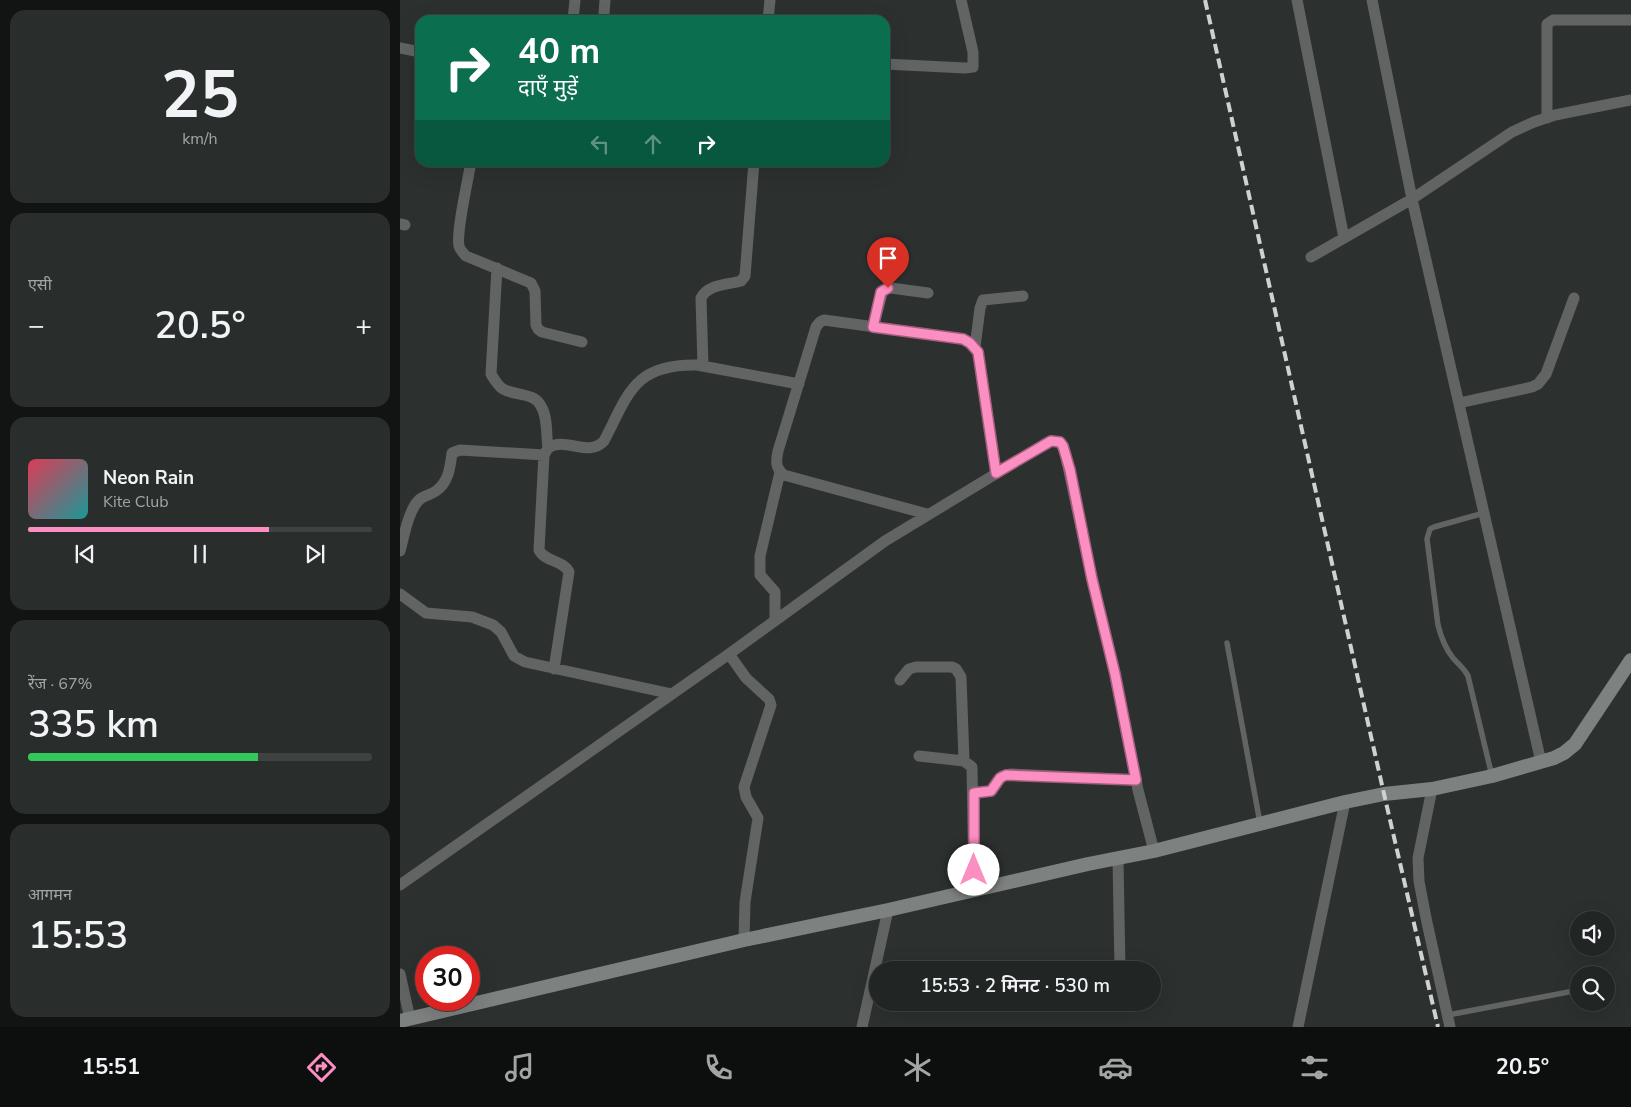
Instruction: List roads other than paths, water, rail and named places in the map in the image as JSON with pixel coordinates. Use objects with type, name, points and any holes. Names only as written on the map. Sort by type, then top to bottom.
[{"type":"main road","points":[[405,1020],[744,940],[1154,851],[1345,802],[1384,794],[1432,789],[1492,776],[1541,762],[1564,753],[1575,744],[1631,660]]},
{"type":"street","points":[[574,15],[576,0]]},
{"type":"street","points":[[604,14],[605,0]]},
{"type":"street","points":[[768,15],[770,0]]},
{"type":"street","points":[[890,64],[973,67],[973,52],[961,0]]},
{"type":"street","points":[[1297,0],[1344,238]]},
{"type":"street","points":[[1372,0],[1412,199],[1541,762]]},
{"type":"street","points":[[1547,118],[1547,24],[1553,20],[1631,20]]},
{"type":"street","points":[[400,48],[415,51]]},
{"type":"street","points":[[1311,257],[1412,199],[1512,132],[1547,118],[1631,100]]},
{"type":"street","points":[[470,167],[459,234],[459,247],[462,252],[466,256],[528,281],[533,286],[535,292],[538,329],[542,332],[582,342]]},
{"type":"street","points":[[703,366],[701,298],[704,292],[709,289],[741,281],[745,276],[754,167]]},
{"type":"street","points":[[497,268],[491,374],[504,389],[535,398],[541,404],[544,412],[546,451],[539,550],[545,557],[564,565],[569,572],[554,669]]},
{"type":"street","points":[[873,327],[883,290],[891,288],[928,293]]},
{"type":"street","points":[[975,347],[980,308],[983,300],[1023,296]]},
{"type":"street","points":[[1459,403],[1532,387],[1538,384],[1546,374],[1574,298]]},
{"type":"street","points":[[928,514],[784,475],[777,467],[776,459],[816,327],[820,322],[824,320],[963,339],[975,347],[978,352],[996,473]]},
{"type":"street","points":[[400,551],[413,509],[419,499],[435,491],[444,482],[448,475],[452,453],[460,450],[546,451],[556,445],[590,449],[600,446],[628,394],[640,379],[654,372],[687,364],[799,384]]},
{"type":"street","points":[[400,885],[729,654],[877,546],[1051,441],[1060,442],[1063,446],[1070,470],[1092,579],[1115,674],[1136,780],[1154,851]]},
{"type":"street","points":[[775,620],[775,592],[763,580],[759,569],[760,556],[780,472]]},
{"type":"street","points":[[400,594],[426,613],[472,618],[493,625],[499,629],[516,658],[524,662],[672,694]]},
{"type":"street","points":[[729,654],[746,678],[768,699],[771,705],[744,787],[746,797],[758,818],[746,894],[744,940]]},
{"type":"street","points":[[900,680],[909,669],[916,667],[952,667],[959,672],[961,676],[964,761]]},
{"type":"street","points":[[919,756],[964,761],[972,767],[974,793],[974,889]]},
{"type":"street","points":[[974,793],[991,791],[1002,776],[1010,774],[1136,780]]},
{"type":"street","points":[[1432,789],[1418,858],[1418,868],[1426,918],[1450,1027]]},
{"type":"street","points":[[1298,1027],[1345,802]]},
{"type":"street","points":[[1118,858],[1120,961]]},
{"type":"street","points":[[862,1027],[888,910]]},
{"type":"street","points":[[400,974],[405,1020]]},
{"type":"lane","points":[[1484,513],[1434,527],[1430,529],[1427,539],[1439,630],[1446,648],[1453,658],[1463,666],[1468,676],[1492,776]]},
{"type":"lane","points":[[1227,643],[1260,823]]},
{"type":"lane","points":[[1448,1015],[1570,992]]},
{"type":"railway","points":[[1205,0],[1438,1027]]}]
